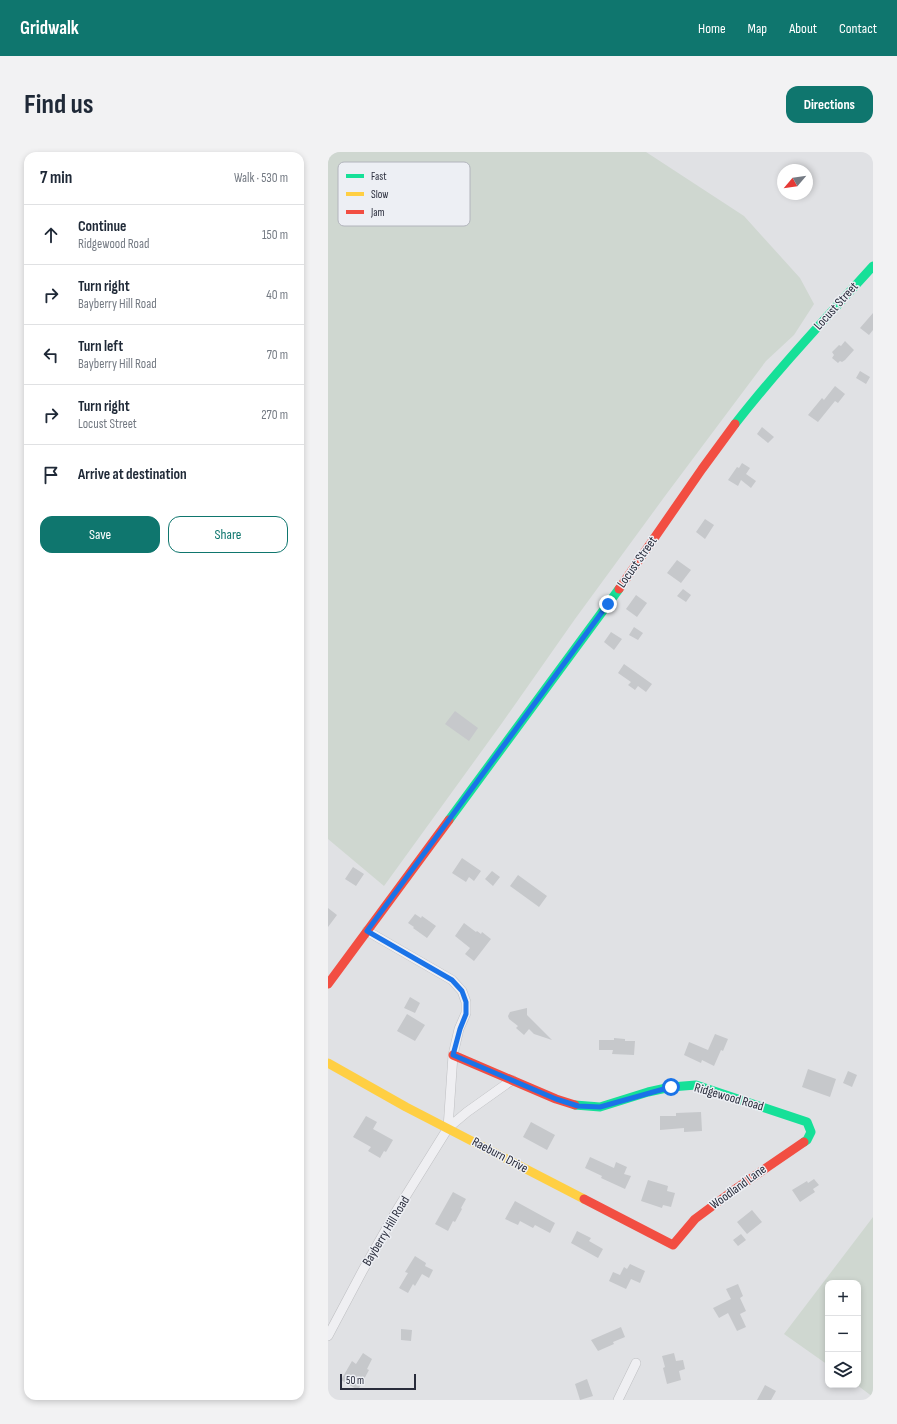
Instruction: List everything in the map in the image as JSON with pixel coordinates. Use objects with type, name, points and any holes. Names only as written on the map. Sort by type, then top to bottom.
[{"type":"street","name":"Locust Street","points":[[328,984],[608,604],[683,495],[731,430],[758,395],[796,351],[873,266]]},
{"type":"street","name":"Bayberry Hill Road","points":[[367,931],[452,980],[462,991],[466,1002],[466,1014],[453,1055],[448,1128]]},
{"type":"street","name":"Ridgewood Road","points":[[453,1055],[556,1099],[578,1106],[600,1107],[671,1087],[696,1085],[807,1122],[811,1132],[809,1136]]},
{"type":"street","name":"Raeburn Drive","points":[[328,1063],[406,1107],[673,1245]]},
{"type":"street","name":"Bayberry Hill Road","points":[[328,1336],[362,1270],[448,1128],[467,1112],[512,1080]]},
{"type":"street","name":"Woodland Lane","points":[[673,1245],[695,1219],[734,1190],[807,1140],[809,1136]]},
{"type":"street","points":[[618,1400],[636,1363]]},
{"type":"shaded area","points":[[328,152],[646,152],[744,216],[800,278],[814,304],[794,335],[766,361],[665,496],[384,886],[328,839]]},
{"type":"shaded area","points":[[873,1217],[873,1397],[861,1388],[861,1280],[825,1280]]},
{"type":"shaded area","points":[[825,1280],[825,1363],[784,1334]]},
{"type":"building","points":[[873,313],[873,330],[869,335],[860,328]]},
{"type":"building","points":[[845,341],[854,350],[845,360],[838,363],[832,358],[834,355],[832,352],[839,345],[841,346]]},
{"type":"building","points":[[860,371],[870,377],[866,384],[856,378]]},
{"type":"building","points":[[835,386],[845,394],[838,403],[835,401],[818,422],[808,415],[822,398],[824,400]]},
{"type":"building","points":[[762,427],[774,437],[768,443],[757,434]]},
{"type":"building","points":[[742,463],[750,468],[746,474],[756,481],[751,488],[741,480],[738,486],[728,480],[737,467],[739,468]]},
{"type":"building","points":[[705,519],[714,525],[705,539],[696,532]]},
{"type":"building","points":[[677,560],[691,570],[681,583],[667,573]]},
{"type":"building","points":[[683,589],[691,595],[686,602],[677,596]]},
{"type":"building","points":[[636,595],[647,603],[637,617],[626,609]]},
{"type":"building","points":[[634,627],[643,633],[638,640],[629,635]]},
{"type":"building","points":[[611,632],[622,639],[614,650],[604,642]]},
{"type":"building","points":[[624,664],[652,684],[646,692],[638,686],[635,690],[628,685],[631,682],[618,673]]},
{"type":"building","points":[[455,711],[478,728],[469,741],[445,724]]},
{"type":"building","points":[[462,858],[481,871],[474,881],[469,877],[466,882],[452,873]]},
{"type":"building","points":[[353,867],[364,874],[356,886],[345,879]]},
{"type":"building","points":[[492,871],[500,877],[493,886],[485,879]]},
{"type":"building","points":[[518,875],[547,896],[539,907],[510,886]]},
{"type":"building","points":[[328,908],[337,915],[328,927]]},
{"type":"building","points":[[415,914],[421,918],[422,916],[436,926],[427,938],[408,923]]},
{"type":"building","points":[[464,923],[476,932],[477,931],[481,934],[482,932],[491,939],[474,961],[465,954],[470,948],[455,936]]},
{"type":"building","points":[[410,997],[420,1003],[415,1013],[404,1008]]},
{"type":"building","points":[[527,1008],[527,1015],[552,1040],[534,1034],[529,1029],[524,1035],[516,1028],[518,1026],[509,1019],[508,1016],[510,1012]]},
{"type":"building","points":[[407,1014],[425,1025],[415,1041],[397,1031]]},
{"type":"building","points":[[715,1034],[728,1039],[714,1066],[702,1060],[701,1063],[684,1055],[689,1042],[708,1050]]},
{"type":"building","points":[[614,1038],[625,1039],[625,1041],[635,1041],[634,1055],[612,1054],[613,1050],[599,1050],[599,1040],[614,1040]]},
{"type":"building","points":[[808,1069],[836,1079],[830,1097],[802,1087]]},
{"type":"building","points":[[848,1071],[857,1075],[852,1087],[843,1083]]},
{"type":"building","points":[[701,1112],[702,1131],[684,1132],[684,1128],[660,1130],[660,1116],[676,1116],[676,1113]]},
{"type":"building","points":[[366,1116],[377,1122],[373,1129],[393,1140],[386,1152],[384,1151],[380,1158],[368,1151],[371,1147],[353,1137]]},
{"type":"building","points":[[531,1122],[555,1135],[547,1150],[523,1137]]},
{"type":"building","points":[[590,1157],[614,1168],[616,1162],[627,1167],[624,1174],[631,1176],[625,1189],[601,1178],[602,1176],[585,1168]]},
{"type":"building","points":[[814,1179],[819,1185],[813,1189],[815,1192],[800,1202],[792,1190],[807,1181],[808,1183]]},
{"type":"building","points":[[648,1180],[668,1186],[667,1191],[675,1193],[671,1207],[663,1205],[662,1208],[641,1201]]},
{"type":"building","points":[[453,1192],[466,1199],[455,1222],[453,1221],[448,1231],[435,1224]]},
{"type":"building","points":[[515,1201],[555,1223],[550,1233],[535,1225],[533,1228],[520,1221],[518,1225],[505,1219]]},
{"type":"building","points":[[752,1210],[762,1222],[747,1234],[737,1222]]},
{"type":"building","points":[[577,1231],[591,1238],[589,1241],[603,1249],[598,1258],[571,1243]]},
{"type":"building","points":[[741,1234],[746,1240],[738,1246],[733,1240]]},
{"type":"building","points":[[415,1256],[426,1263],[425,1266],[433,1270],[429,1278],[422,1274],[415,1286],[413,1284],[408,1293],[399,1288],[408,1273],[405,1272]]},
{"type":"building","points":[[630,1264],[645,1271],[640,1283],[631,1279],[626,1289],[609,1281],[613,1272],[620,1275],[624,1267],[627,1269]]},
{"type":"building","points":[[738,1284],[743,1296],[740,1298],[746,1311],[740,1314],[746,1327],[737,1331],[728,1313],[719,1318],[713,1308],[731,1299],[726,1289]]},
{"type":"building","points":[[621,1327],[625,1337],[598,1351],[591,1340]]},
{"type":"building","points":[[401,1329],[412,1330],[411,1341],[401,1340]]},
{"type":"building","points":[[363,1353],[372,1359],[367,1369],[369,1370],[358,1390],[341,1380],[352,1361],[356,1364]]},
{"type":"building","points":[[674,1353],[676,1361],[683,1360],[685,1369],[679,1371],[681,1380],[667,1384],[662,1356]]},
{"type":"building","points":[[587,1379],[593,1396],[580,1400],[575,1384]]},
{"type":"building","points":[[765,1385],[776,1391],[771,1400],[757,1400]]},
{"type":"traffic: fast","points":[[735,424],[785,364],[873,266]]},
{"type":"traffic: fast","points":[[449,820],[619,589]]},
{"type":"traffic: fast","points":[[575,1105],[600,1107],[648,1092],[671,1087],[696,1085],[807,1122],[811,1132],[807,1140],[804,1142]]},
{"type":"traffic: slow","points":[[328,1063],[406,1107],[584,1199]]},
{"type":"traffic: jam","points":[[619,589],[735,424]]},
{"type":"traffic: jam","points":[[328,984],[449,820]]},
{"type":"traffic: jam","points":[[453,1055],[556,1099],[575,1105]]},
{"type":"traffic: jam","points":[[584,1199],[673,1245],[695,1219],[804,1142]]},
{"type":"route","points":[[608,604],[571,652],[496,757],[367,931],[452,980],[462,991],[466,1002],[466,1014],[453,1055],[556,1099],[578,1106],[600,1107],[648,1092],[671,1087]]}]
